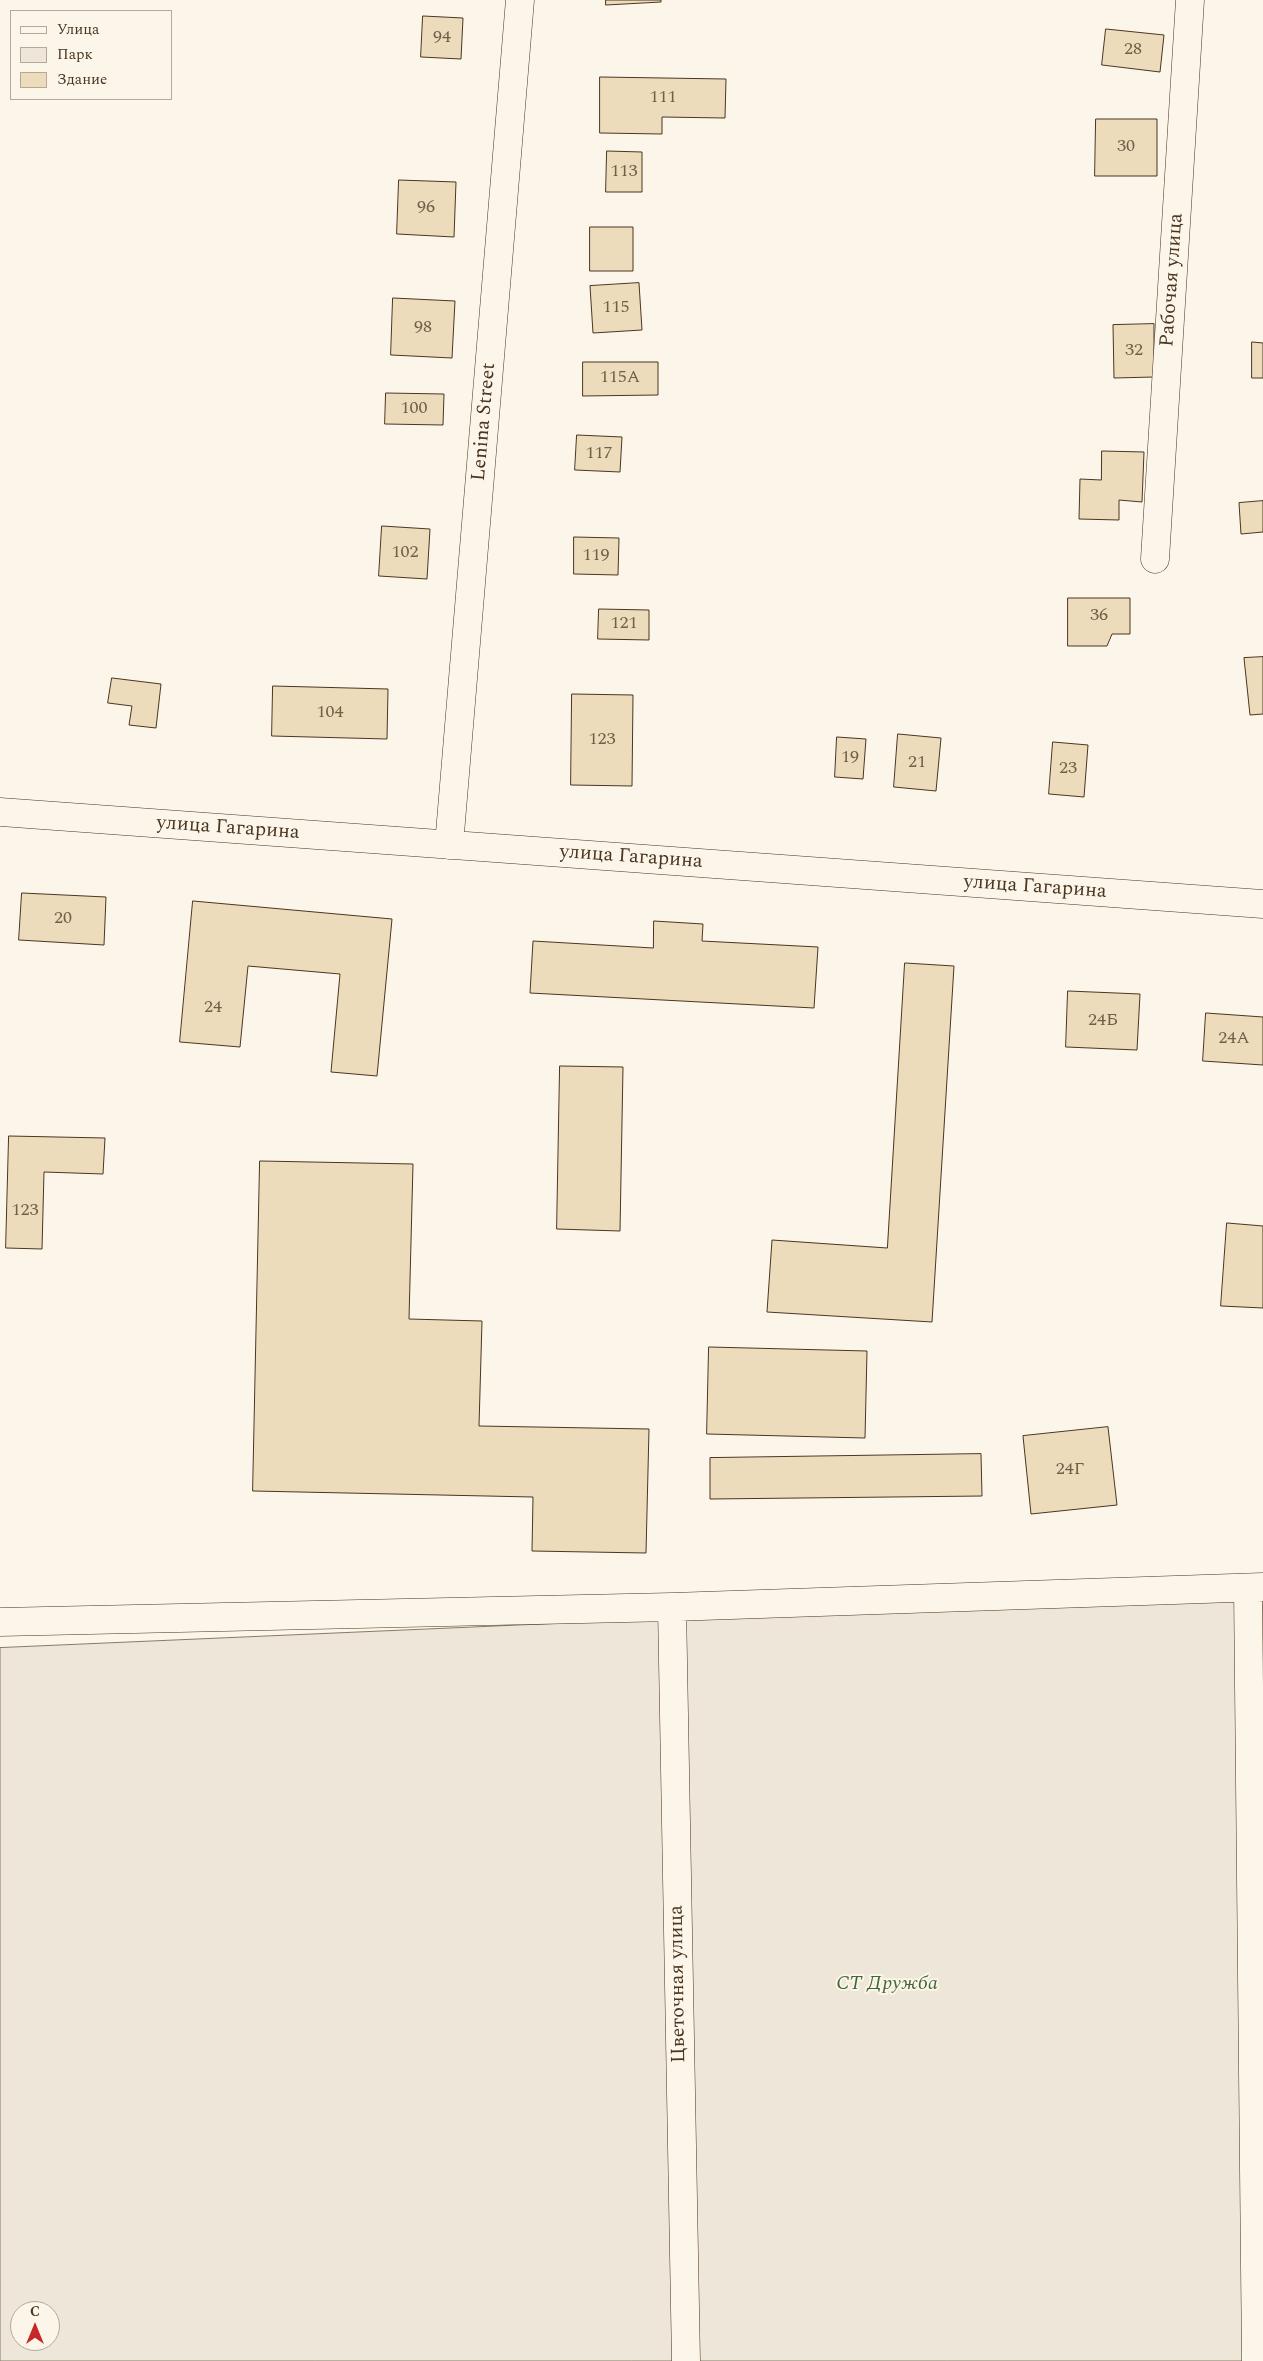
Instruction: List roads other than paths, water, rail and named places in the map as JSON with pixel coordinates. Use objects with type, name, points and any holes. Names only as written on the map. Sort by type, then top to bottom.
[{"type":"street","name":"Lenina Street","points":[[449,845],[520,0]]},
{"type":"street","name":"Рабочая улица","points":[[1155,559],[1190,0]]},
{"type":"street","name":"улица Гагарина","points":[[0,812],[1263,904]]},
{"type":"street","points":[[0,1622],[672,1607],[1256,1588],[1256,2361]]},
{"type":"street","name":"Цветочная улица","points":[[672,1607],[686,2361]]},
{"type":"park label","name":"СТ Дружба","points":[[887,1985]]}]
